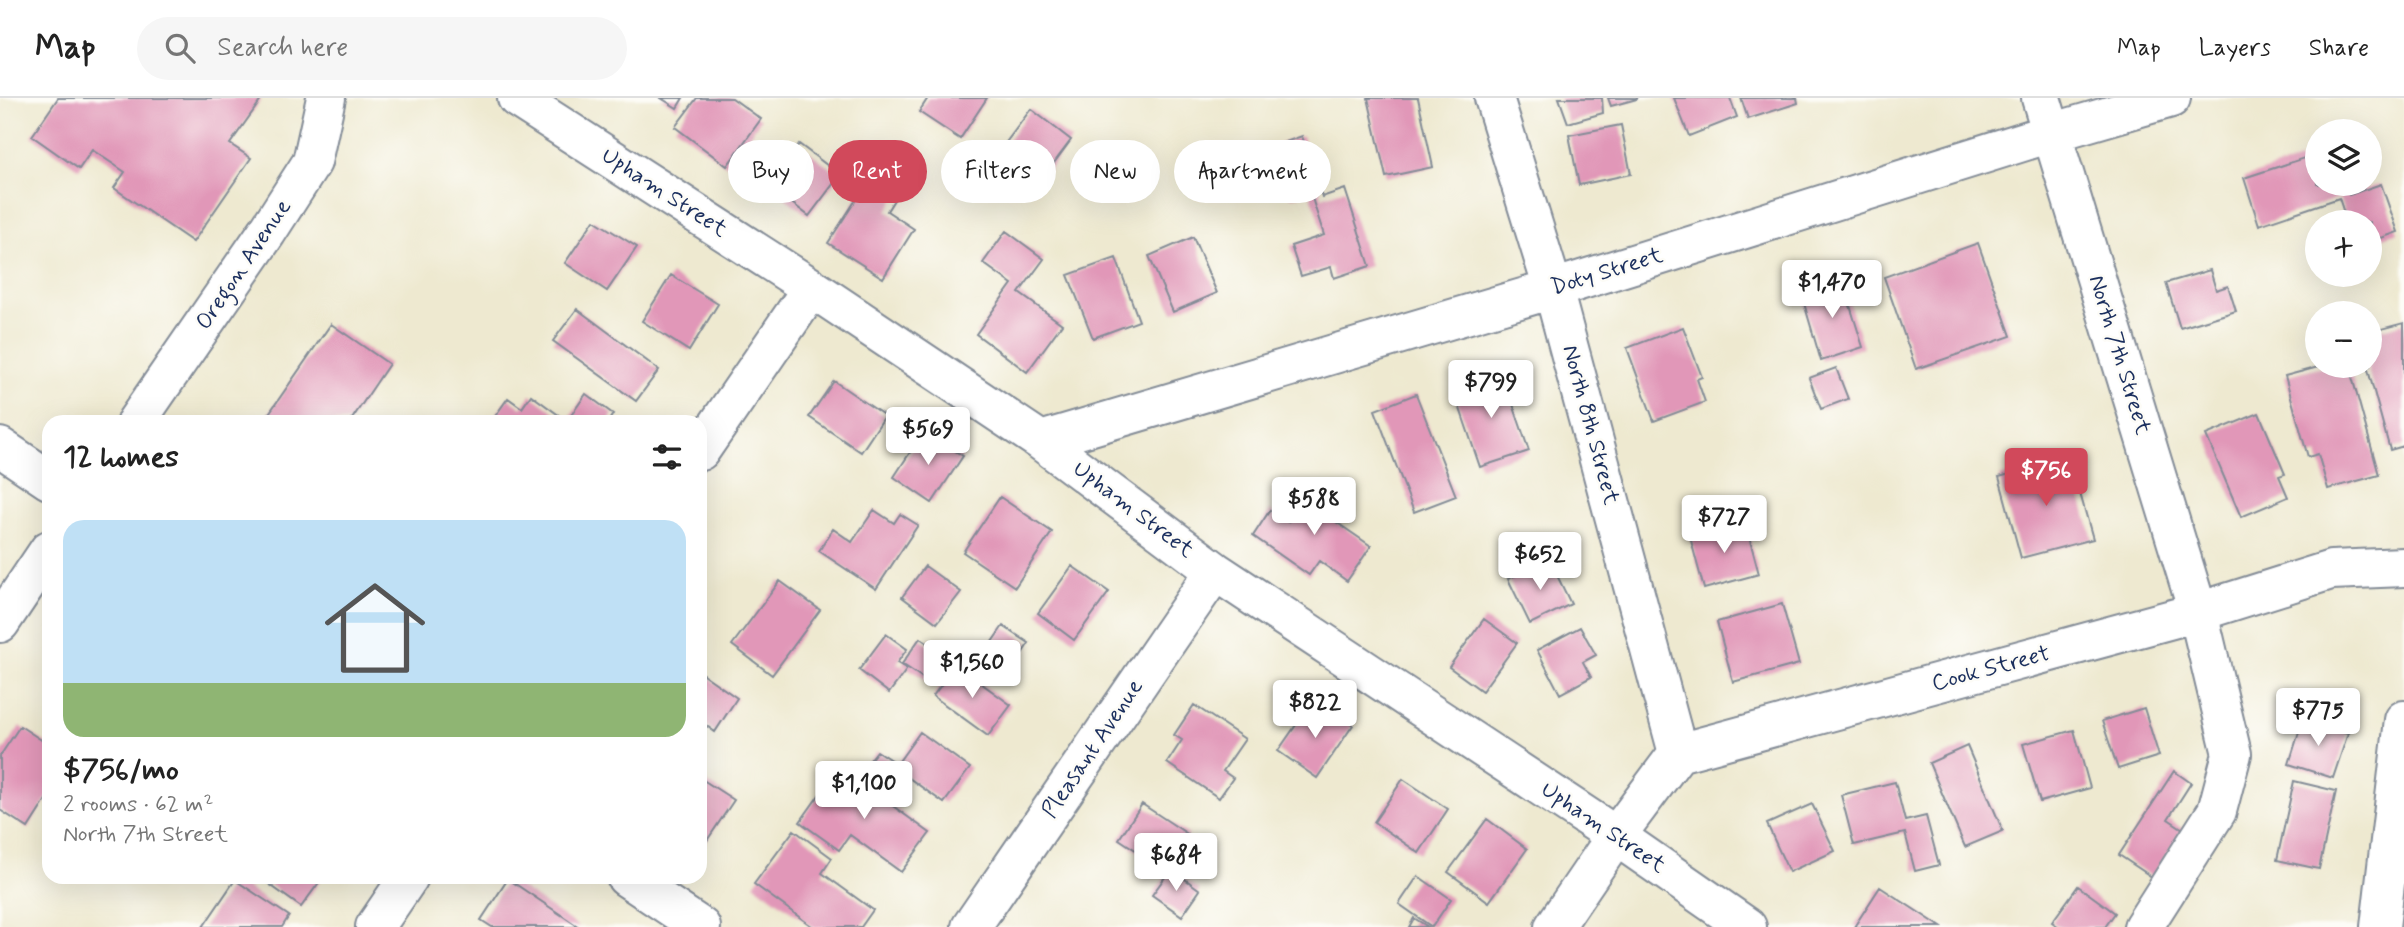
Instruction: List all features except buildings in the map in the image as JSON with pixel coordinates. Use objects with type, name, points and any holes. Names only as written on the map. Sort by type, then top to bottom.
[{"type":"street","name":"Oregon Avenue","points":[[141,415],[268,232],[312,163],[326,98]]},
{"type":"street","name":"Upham Street","points":[[517,98],[812,288],[1041,441],[1215,571],[1616,836],[1747,927]]},
{"type":"street","name":"North 8th Street","points":[[1494,98],[1553,289],[1678,753]]},
{"type":"street","name":"Doty Street","points":[[1041,441],[1553,289],[2046,116],[2171,98]]},
{"type":"street","name":"North 7th Street","points":[[2046,116],[2198,612],[2232,754],[2217,811],[2143,927]]},
{"type":"street","points":[[707,441],[812,288]]},
{"type":"street","points":[[0,447],[42,475]]},
{"type":"street","points":[[0,623],[42,560]]},
{"type":"street","name":"Cook Street","points":[[1678,753],[2198,612],[2331,570],[2404,567]]},
{"type":"street","name":"Pleasant Avenue","points":[[971,927],[1215,571]]},
{"type":"street","points":[[2380,927],[2404,720]]},
{"type":"street","points":[[1554,927],[1616,836],[1678,753]]},
{"type":"street","points":[[375,927],[404,884]]},
{"type":"street","points":[[637,884],[702,927]]}]
